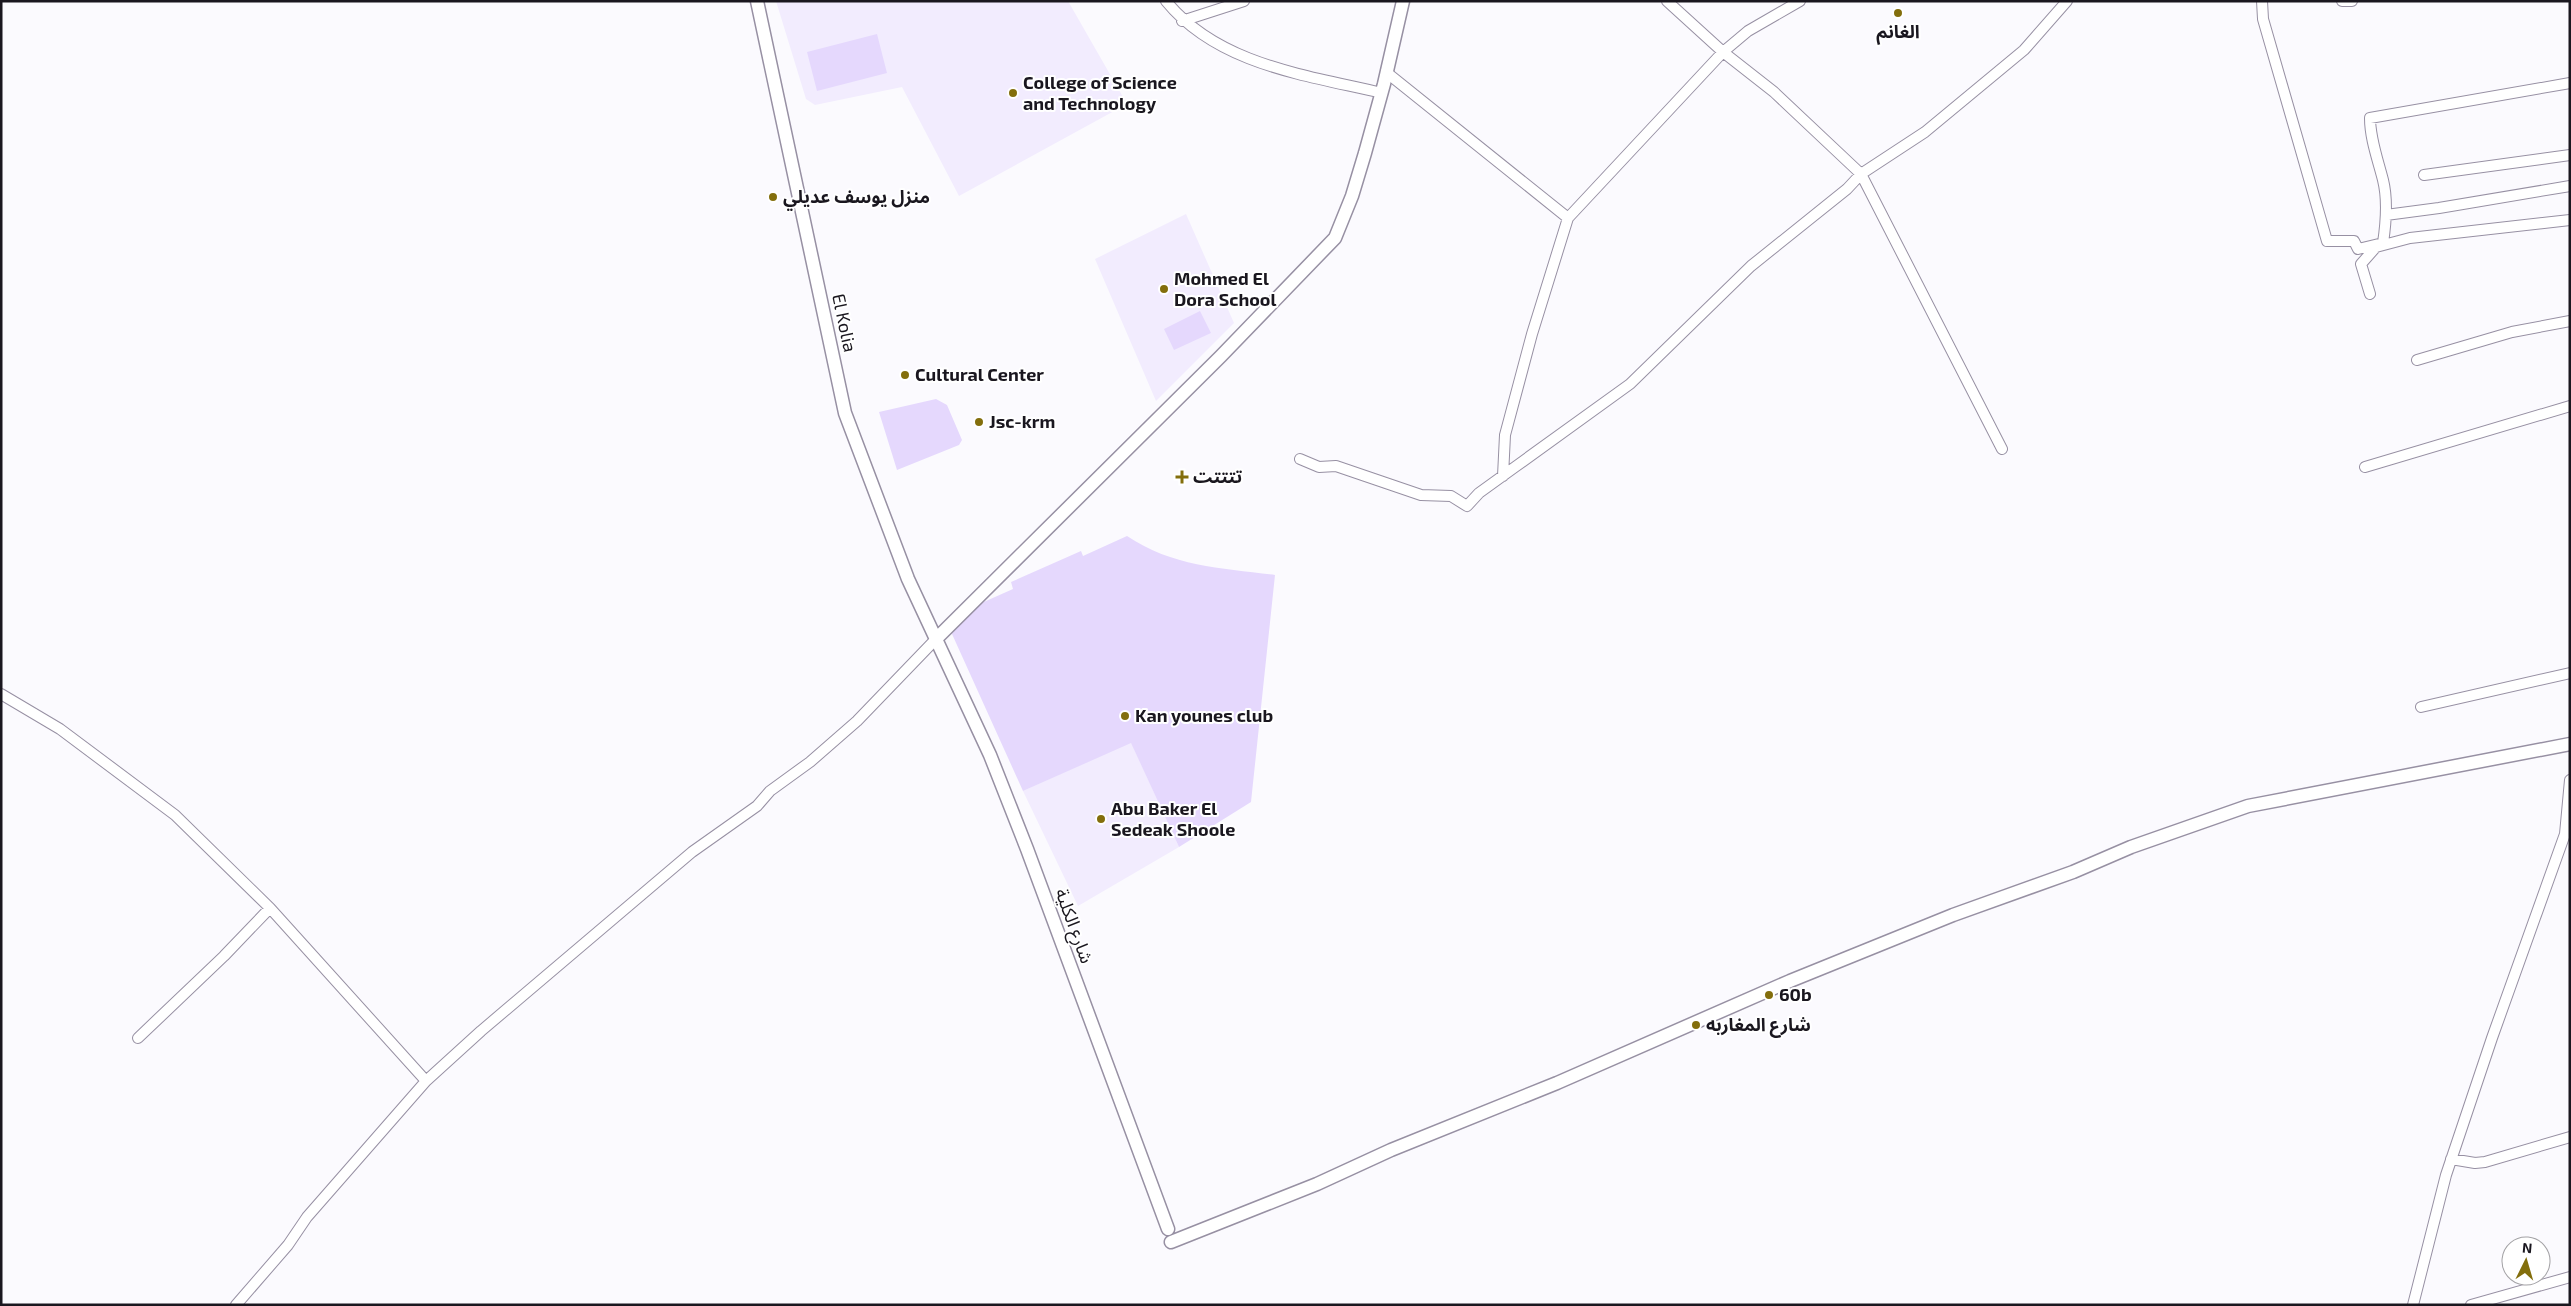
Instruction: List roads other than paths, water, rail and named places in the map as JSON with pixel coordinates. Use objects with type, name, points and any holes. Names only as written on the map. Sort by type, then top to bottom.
[{"type":"street","name":"El Kolia","points":[[757,1],[845,413],[892,539],[936,639]]},
{"type":"street","points":[[1166,1],[1182,21],[1244,58],[1260,64],[1382,92]]},
{"type":"street","points":[[1182,21],[1244,1]]},
{"type":"street","points":[[236,1305],[288,1245],[307,1217],[426,1081],[481,1031],[692,852],[757,806],[770,791],[810,762],[857,721],[936,639],[1221,356],[1335,238],[1352,196],[1382,92],[1403,1]]},
{"type":"street","points":[[1667,1],[1723,52],[1774,92],[1862,174],[2002,449]]},
{"type":"street","points":[[1503,476],[1505,435],[1532,334],[1568,218],[1723,52],[1748,31],[1800,1]]},
{"type":"street","points":[[1300,459],[1319,467],[1336,466],[1420,495],[1451,496],[1467,506],[1479,494],[1568,430],[1579,419],[1630,384],[1751,266],[1840,195],[1862,174],[1925,132],[1989,80],[2024,50],[2067,1]]},
{"type":"street","points":[[2262,1],[2264,19],[2327,241],[2354,241],[2358,249],[2383,242],[2386,215],[2383,180],[2379,171],[2370,118],[2570,83]]},
{"type":"street","points":[[2342,1],[2352,1]]},
{"type":"street","points":[[1386,72],[1568,218]]},
{"type":"street","points":[[2424,174],[2570,155]]},
{"type":"street","points":[[2386,215],[2570,186]]},
{"type":"street","points":[[2370,294],[2361,264],[2376,246],[2410,238],[2570,220]]},
{"type":"street","points":[[2417,360],[2512,332],[2570,321]]},
{"type":"street","points":[[2365,467],[2570,406]]},
{"type":"street","name":"شارع الكلية","points":[[936,639],[990,755],[1027,849],[1168,1229]]},
{"type":"street","points":[[2420,707],[2570,673]]},
{"type":"street","points":[[1,694],[60,729],[175,815],[270,908],[426,1081]]},
{"type":"street","points":[[1171,1242],[1317,1184],[1391,1150],[1557,1083],[1790,981],[1954,915],[2248,806],[2570,744]]},
{"type":"street","points":[[2413,1305],[2451,1159],[2492,1038],[2567,833],[2570,780]]},
{"type":"street","points":[[138,1038],[224,956],[270,908]]},
{"type":"street","points":[[2451,1159],[2475,1163],[2485,1162],[2570,1137]]},
{"type":"street","points":[[2471,1305],[2570,1277]]},
{"type":"place","name":"الغانم","points":[[1898,13]]},
{"type":"place","name":"College of Science and Technology","points":[[1013,93]]},
{"type":"place","name":"منزل يوسف عديلي","points":[[773,197]]},
{"type":"place","name":"Mohmed El Dora School","points":[[1164,289]]},
{"type":"place","name":"Cultural Center","points":[[905,375]]},
{"type":"place","name":"Jsc-krm","points":[[979,422]]},
{"type":"place","name":"تتتتت","points":[[1182,477]]},
{"type":"place","name":"Kan younes club","points":[[1125,716]]},
{"type":"place","name":"Abu Baker El Sedeak Shoole","points":[[1101,819]]},
{"type":"place","name":"60b","points":[[1769,995]]},
{"type":"place","name":"شارع المغاربه","points":[[1696,1025]]}]
